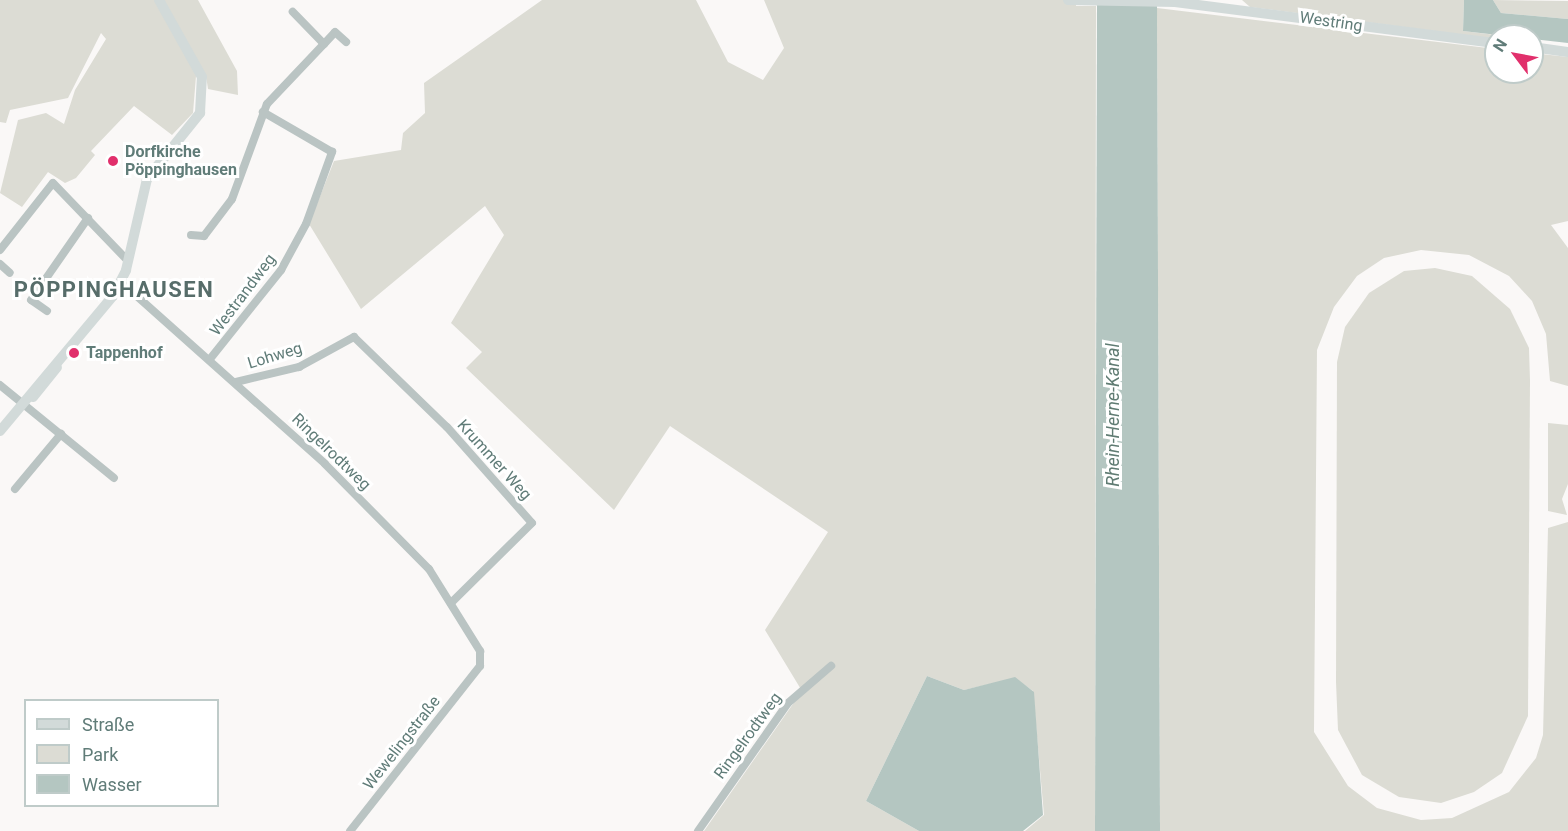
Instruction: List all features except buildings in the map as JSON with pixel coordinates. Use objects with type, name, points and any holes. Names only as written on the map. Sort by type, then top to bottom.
[{"type":"main road","points":[[0,431],[121,282],[128,261],[142,189],[190,129],[204,94],[194,58],[159,0]]},
{"type":"main road","name":"Westring","points":[[1071,0],[1166,2],[1484,42]]},
{"type":"main road","points":[[1544,49],[1568,52]]},
{"type":"street","points":[[293,12],[324,44]]},
{"type":"street","points":[[191,235],[204,236],[232,199],[263,112],[336,32],[346,42]]},
{"type":"street","name":"Westrandweg","points":[[210,359],[281,270],[306,224],[332,152],[263,112]]},
{"type":"street","points":[[0,250],[50,183],[88,218],[128,261]]},
{"type":"street","points":[[47,311],[31,300],[88,218]]},
{"type":"street","points":[[0,264],[10,273]]},
{"type":"street","name":"Ringelrodtweg","points":[[121,282],[236,382],[429,569],[480,651],[476,671]]},
{"type":"street","name":"Lohweg","points":[[236,382],[299,367],[354,337]]},
{"type":"street","name":"Krummer Weg","points":[[354,337],[447,427],[532,523],[451,603]]},
{"type":"street","points":[[0,385],[114,478]]},
{"type":"street","points":[[15,489],[61,434]]},
{"type":"street","name":"Ringelrodtweg","points":[[698,831],[788,703],[831,666]]},
{"type":"street","name":"Wewelingstraße","points":[[350,831],[476,671]]},
{"type":"green space","points":[[0,0],[198,0],[237,71],[238,95],[208,89],[206,76],[196,76],[193,113],[172,135],[134,106],[91,151],[95,155],[76,178],[65,183],[48,172],[22,207],[0,193],[18,120],[46,113],[64,124],[75,90],[106,39],[101,33],[68,98],[10,110],[6,123],[0,122]]},
{"type":"green space","points":[[542,0],[696,0],[728,62],[763,80],[784,48],[764,0],[1076,0],[1076,6],[1096,6],[1095,831],[1025,831],[1044,815],[1033,691],[1015,678],[964,690],[927,676],[866,801],[919,831],[704,831],[802,691],[765,630],[828,532],[670,426],[614,510],[466,368],[482,352],[451,323],[504,235],[485,206],[361,309],[309,224],[334,161],[401,150],[403,133],[425,113],[424,83]]},
{"type":"green space","points":[[1242,0],[1464,0],[1463,31],[1484,34],[1484,37],[1250,7]]},
{"type":"green space","points":[[1493,0],[1568,1],[1568,19],[1501,13]]},
{"type":"green space","points":[[1157,8],[1484,48],[1484,84],[1544,84],[1544,54],[1568,57],[1568,221],[1551,225],[1568,248],[1568,386],[1550,381],[1546,334],[1532,301],[1509,276],[1469,255],[1421,250],[1384,258],[1357,276],[1334,307],[1317,350],[1314,732],[1348,786],[1377,808],[1421,820],[1452,818],[1509,792],[1536,758],[1543,735],[1548,528],[1568,522],[1568,831],[1160,831]]},
{"type":"green space","points":[[1435,268],[1472,276],[1510,309],[1529,348],[1530,381],[1528,716],[1502,773],[1474,792],[1441,803],[1399,797],[1362,775],[1338,730],[1336,682],[1337,362],[1345,327],[1369,293],[1404,271]]},
{"type":"green space","points":[[1548,423],[1568,425],[1568,484],[1562,499],[1567,515],[1548,511]]},
{"type":"water","name":"Rhein-Herne-Kanal","points":[[1097,0],[1157,0],[1160,831],[1095,831]]},
{"type":"water","points":[[1464,0],[1493,0],[1501,13],[1568,19],[1568,43],[1544,40],[1544,24],[1484,24],[1484,33],[1463,31]]},
{"type":"water","points":[[927,676],[964,690],[1015,677],[1034,692],[1043,815],[1023,831],[919,831],[866,801]]},
{"type":"place","name":"Dorfkirche Pöppinghausen","points":[[113,161]]},
{"type":"place","name":"Tappenhof","points":[[74,353]]},
{"type":"district","name":"PÖPPINGHAUSEN","points":[[114,290]]}]
